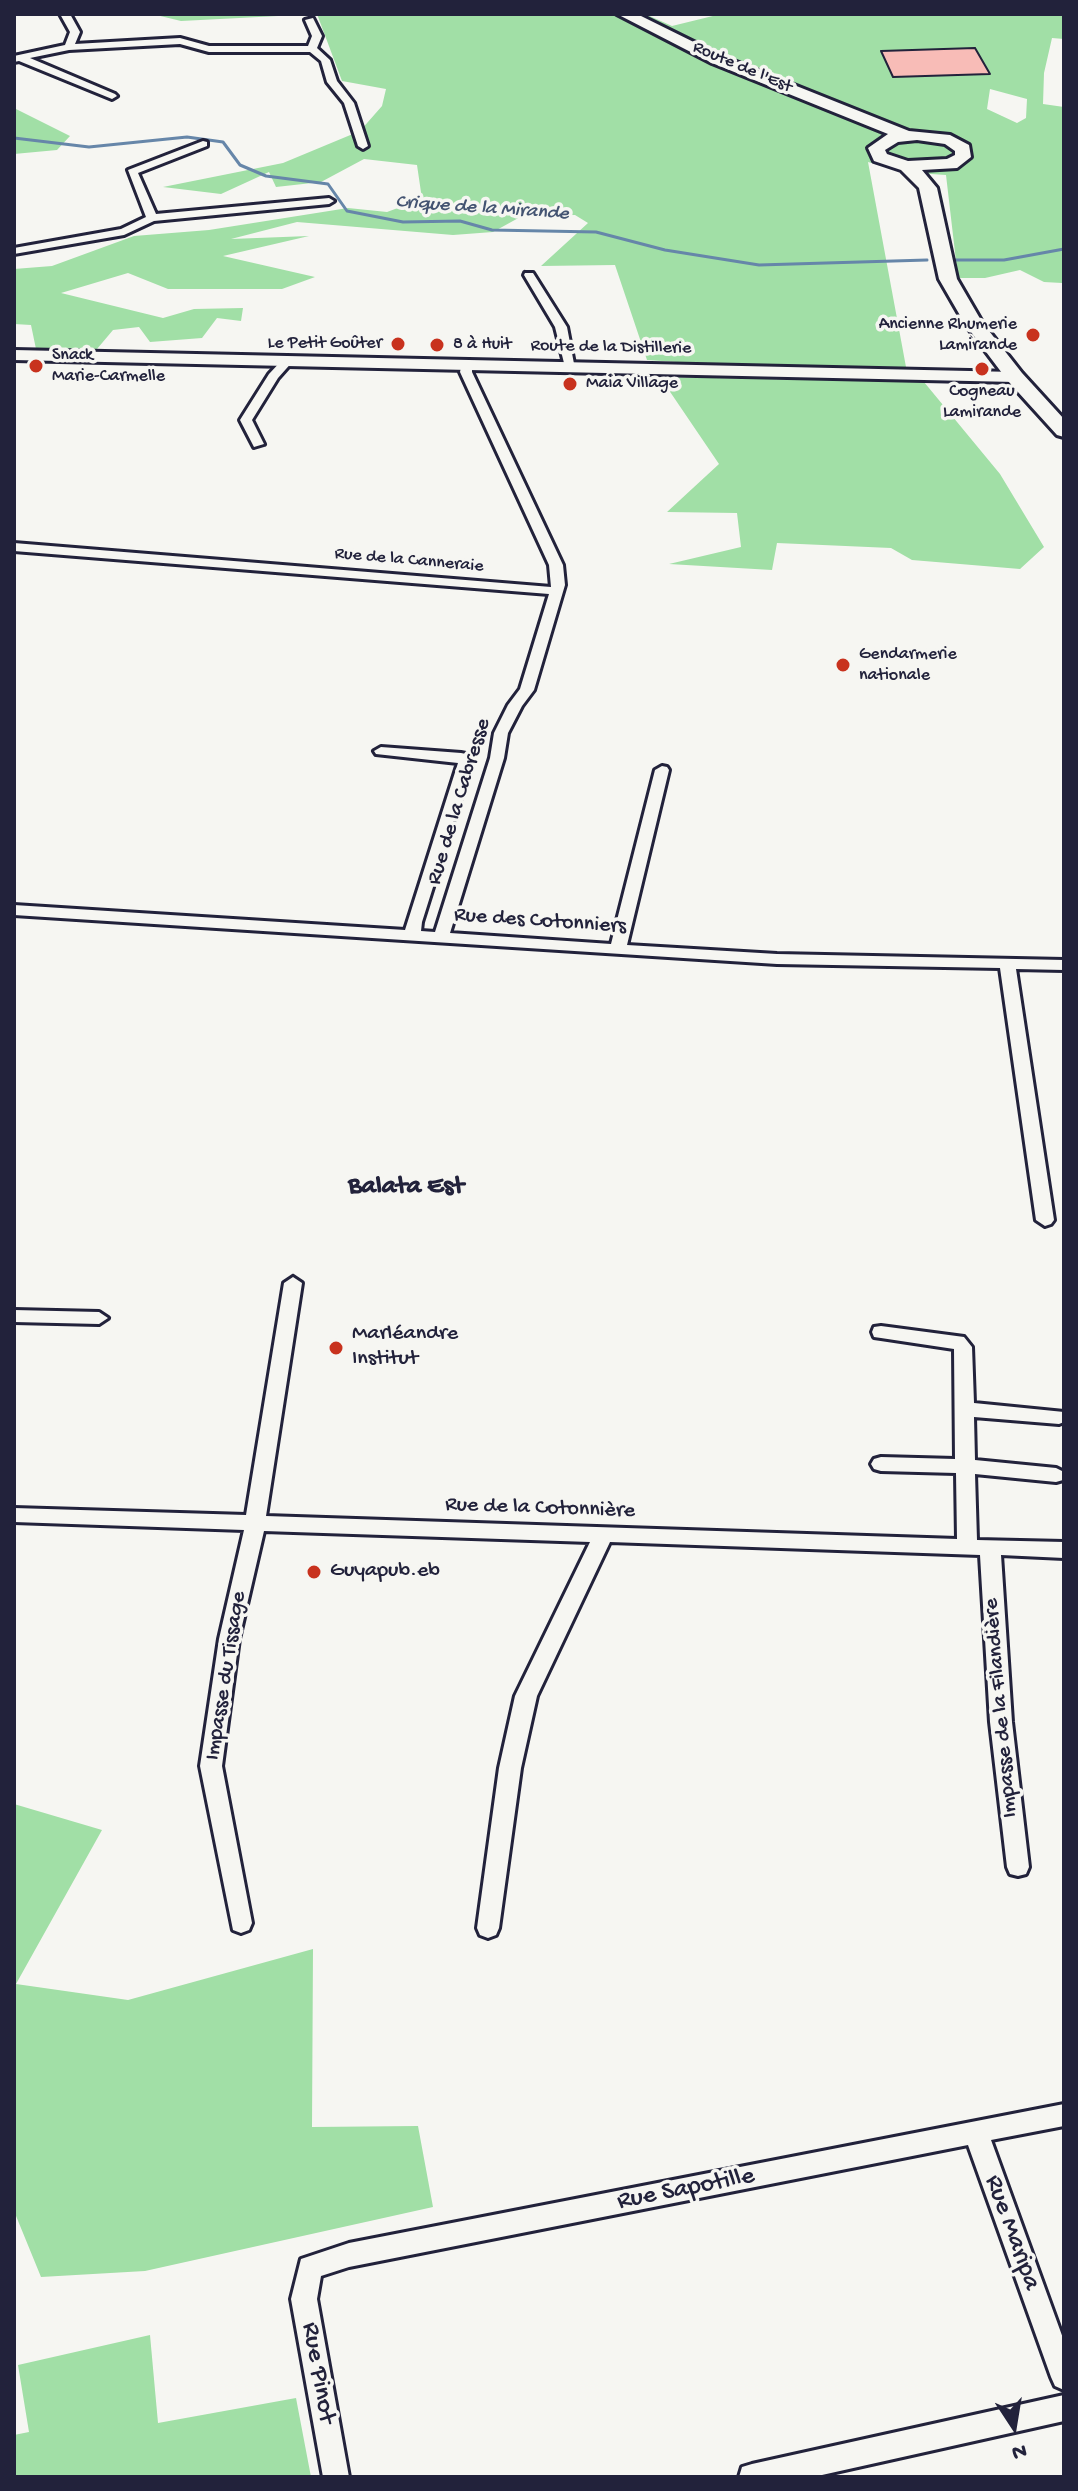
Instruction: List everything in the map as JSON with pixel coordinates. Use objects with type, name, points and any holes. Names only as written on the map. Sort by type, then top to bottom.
[{"type":"main road","name":"Route de l'Est","points":[[625,14],[718,60],[905,135]]},
{"type":"main road","name":"Route de l'Est","points":[[860,118],[884,140],[878,144],[876,152],[886,161],[907,166]]},
{"type":"main road","points":[[884,140],[905,135],[940,137],[963,149],[963,157],[935,171],[928,188]]},
{"type":"main road","points":[[907,166],[942,166]]},
{"type":"main road","points":[[907,166],[918,174],[928,188],[948,279],[974,324],[1015,377],[1064,431]]},
{"type":"street","points":[[65,14],[75,32],[69,47]]},
{"type":"street","points":[[310,20],[317,36],[312,49]]},
{"type":"street","points":[[18,58],[69,47],[180,41],[209,49],[312,49],[325,60],[332,82],[349,103],[363,146]]},
{"type":"street","points":[[18,58],[112,96]]},
{"type":"street","points":[[152,218],[132,172],[203,144]]},
{"type":"street","points":[[14,251],[124,232],[152,218],[329,201]]},
{"type":"street","points":[[529,275],[561,327],[571,367]]},
{"type":"street","name":"Route de la Distillerie","points":[[14,355],[1015,377]]},
{"type":"street","points":[[258,444],[246,420],[266,386],[288,360]]},
{"type":"street","points":[[466,365],[556,565],[556,591]]},
{"type":"street","name":"Rue de la Canneraie","points":[[14,547],[556,591]]},
{"type":"street","name":"Rue de la Cabresse","points":[[441,937],[497,758],[501,733],[515,705],[527,690],[556,591]]},
{"type":"street","points":[[381,751],[461,757],[465,763],[414,922],[413,935]]},
{"type":"street","points":[[618,949],[662,770]]},
{"type":"street","name":"Rue des Cotonniers","points":[[14,910],[777,959],[1064,965]]},
{"type":"street","points":[[1007,965],[1045,1220]]},
{"type":"street","name":"Impasse du Tissage","points":[[241,1923],[211,1766],[229,1639],[255,1524],[293,1283]]},
{"type":"street","points":[[14,1316],[99,1318]]},
{"type":"street","points":[[881,1332],[957,1342],[963,1347],[967,1548]]},
{"type":"street","points":[[966,1409],[1059,1417]]},
{"type":"street","points":[[881,1464],[966,1466],[1056,1475]]},
{"type":"street","name":"Rue de la Cotonnière","points":[[14,1515],[1064,1550]]},
{"type":"street","points":[[488,1928],[510,1768],[526,1696],[603,1536]]},
{"type":"street","name":"Impasse de la Filandière","points":[[990,1548],[1001,1722],[1018,1867]]},
{"type":"street","name":"Rue Sapotille","points":[[310,2268],[365,2252],[1064,2115]]},
{"type":"street","name":"Rue Maripa","points":[[976,2133],[1064,2377]]},
{"type":"street","name":"Rue Pinot","points":[[310,2268],[304,2299],[336,2477]]},
{"type":"street","points":[[752,2477],[1064,2408]]},
{"type":"green space","points":[[152,14],[317,14],[181,21]]},
{"type":"green space","points":[[317,14],[645,14],[672,26],[721,14],[1064,14],[1064,39],[1052,38],[1044,73],[1043,104],[1064,107],[1064,298],[1062,283],[1044,282],[1020,270],[985,278],[958,278],[946,175],[902,172],[868,162],[906,367],[872,370],[767,368],[647,360],[615,265],[541,266],[588,223],[575,215],[522,216],[493,232],[453,235],[297,222],[231,239],[309,236],[223,256],[315,277],[282,289],[168,289],[128,273],[61,293],[163,318],[194,309],[243,308],[241,321],[217,318],[202,338],[150,342],[139,327],[113,330],[97,349],[36,349],[31,325],[14,324],[14,269],[52,266],[134,236],[209,230],[348,208],[387,212],[422,199],[417,165],[364,159],[321,182],[276,187],[269,172],[221,194],[163,187],[283,163],[360,131],[382,106],[386,89],[342,81]],"holes":[[[990,89],[1027,99],[1026,118],[1017,123],[987,109]]]},
{"type":"green space","points":[[14,108],[70,136],[57,150],[14,154]]},
{"type":"green space","points":[[660,377],[924,382],[1000,474],[1044,547],[1020,569],[912,560],[891,548],[777,543],[772,570],[669,564],[741,547],[737,513],[667,512],[719,464]]},
{"type":"green space","points":[[14,1804],[102,1830],[16,1984],[128,2000],[313,1949],[312,2127],[418,2126],[433,2207],[145,2271],[41,2277],[14,2211]]},
{"type":"green space","points":[[150,2335],[158,2423],[296,2398],[311,2477],[14,2477],[14,2435],[29,2432],[18,2365]]},
{"type":"building","points":[[975,48],[990,74],[893,77],[881,51]]},
{"type":"waterway","name":"Crique de la Mirande","points":[[14,138],[89,147],[187,137],[223,142],[240,165],[266,176],[328,184],[347,211],[403,222],[460,221],[492,230],[596,232],[665,250],[759,265],[927,260]]},
{"type":"waterway","name":"Crique de la Mirande","points":[[954,260],[1004,260],[1064,249]]},
{"type":"place","name":"Ancienne Rhumerie Lamirande","points":[[1033,335]]},
{"type":"place","name":"Le Petit Goûter","points":[[398,344]]},
{"type":"place","name":"8 à Huit","points":[[437,345]]},
{"type":"place","name":"Snack Marie-Carmelle","points":[[36,366]]},
{"type":"place","name":"Cogneau Lamirande","points":[[982,369]]},
{"type":"place","name":"Maia Village","points":[[570,384]]},
{"type":"place","name":"Gendarmerie nationale","points":[[843,665]]},
{"type":"place","name":"Marléandre Institut","points":[[336,1348]]},
{"type":"place","name":"Guyapub.eb","points":[[314,1572]]},
{"type":"district","name":"Balata Est","points":[[406,1188]]}]
